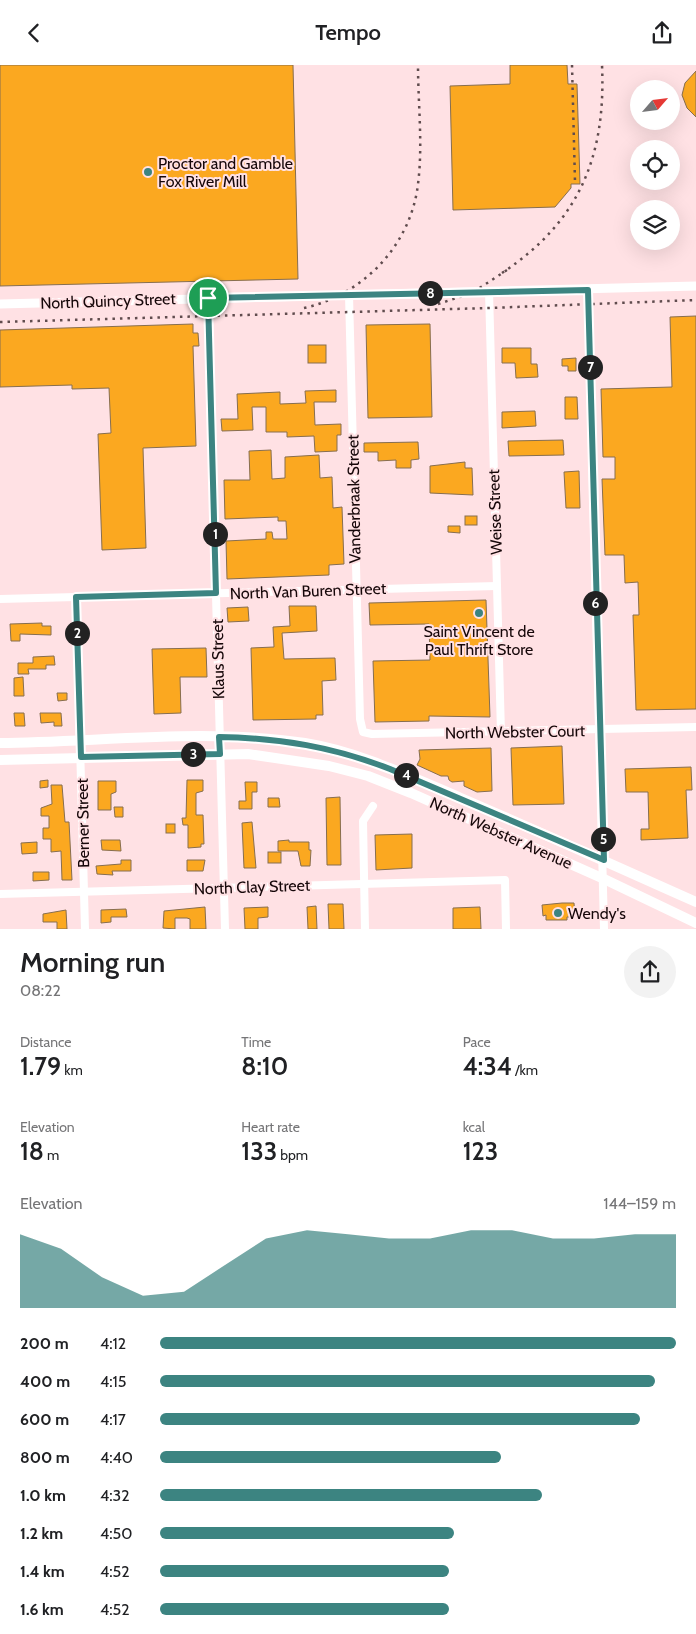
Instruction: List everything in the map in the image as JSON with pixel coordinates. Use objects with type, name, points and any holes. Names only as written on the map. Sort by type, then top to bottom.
[{"type":"main road","name":"North Webster Avenue","points":[[0,743],[219,737],[290,741],[357,756],[423,782],[696,902]]},
{"type":"main road","name":"North Webster Avenue","points":[[0,760],[220,754],[262,755],[298,759],[368,776],[411,793],[604,879],[696,923]]},
{"type":"street","name":"North Quincy Street","points":[[0,304],[696,286]]},
{"type":"street","points":[[588,290],[598,730],[604,860],[604,929]]},
{"type":"street","name":"Weise Street","points":[[489,291],[501,733]]},
{"type":"street","name":"Vanderbraak Street","points":[[349,295],[360,719],[363,732]]},
{"type":"street","name":"Klaus Street","points":[[208,298],[225,929]]},
{"type":"street","name":"North Van Buren Street","points":[[0,599],[497,586]]},
{"type":"street","name":"Berner Street","points":[[76,597],[85,929]]},
{"type":"street","name":"North Webster Court","points":[[363,732],[372,734],[501,733],[696,727]]},
{"type":"street","points":[[365,929],[363,821],[373,806]]},
{"type":"street","name":"North Clay Street","points":[[0,894],[505,880],[506,929]]},
{"type":"building","name":"Proctor and Gamble Fox River Mill","points":[[0,65],[293,65],[298,279],[0,286]]},
{"type":"building","points":[[510,65],[567,65],[568,84],[577,84],[580,184],[571,184],[571,188],[555,207],[453,210],[450,86],[510,84]]},
{"type":"building","points":[[696,71],[696,117],[687,108],[682,95],[685,83]]},
{"type":"building","points":[[696,316],[696,709],[636,710],[633,615],[639,615],[638,582],[625,583],[624,555],[605,555],[602,479],[615,479],[615,457],[603,457],[601,389],[672,387],[670,317]]},
{"type":"building","points":[[193,324],[193,333],[198,333],[199,346],[193,346],[196,446],[143,448],[146,548],[102,550],[98,434],[111,433],[109,388],[72,389],[72,385],[0,387],[0,330]]},
{"type":"building","points":[[430,324],[432,417],[368,418],[366,325]]},
{"type":"building","points":[[308,345],[326,345],[326,363],[308,363]]},
{"type":"building","points":[[502,348],[531,348],[531,364],[537,364],[538,377],[516,378],[515,363],[502,363]]},
{"type":"building","points":[[576,358],[576,371],[568,371],[568,366],[562,366],[562,359]]},
{"type":"building","points":[[336,390],[336,402],[314,402],[315,425],[341,424],[341,435],[337,435],[337,451],[315,452],[314,436],[287,437],[287,432],[266,432],[266,407],[252,407],[253,430],[222,431],[221,419],[238,419],[237,394],[280,392],[280,404],[306,403],[305,391]]},
{"type":"building","points":[[565,397],[577,397],[578,419],[565,419]]},
{"type":"building","points":[[535,411],[536,426],[502,428],[502,412]]},
{"type":"building","points":[[563,440],[564,455],[509,456],[508,441]]},
{"type":"building","points":[[418,442],[419,459],[411,460],[411,468],[396,468],[396,460],[378,461],[378,452],[364,452],[364,443]]},
{"type":"building","points":[[271,450],[272,479],[285,478],[285,457],[319,455],[320,478],[332,477],[333,508],[342,507],[344,564],[329,565],[329,575],[227,579],[226,541],[266,539],[266,532],[272,532],[273,539],[287,539],[286,521],[278,521],[278,517],[225,519],[224,480],[250,480],[249,451]]},
{"type":"building","points":[[465,462],[465,468],[472,468],[473,495],[430,493],[430,466]]},
{"type":"building","points":[[579,471],[580,508],[566,508],[564,472]]},
{"type":"building","points":[[465,516],[477,516],[477,525],[465,525]]},
{"type":"building","points":[[448,526],[460,526],[460,533],[448,532]]},
{"type":"building","points":[[486,600],[490,717],[429,716],[429,721],[375,722],[373,661],[430,660],[429,624],[370,625],[369,603]]},
{"type":"building","points":[[289,606],[316,606],[317,631],[282,633],[284,659],[335,658],[336,680],[322,681],[323,715],[316,715],[316,719],[253,720],[251,648],[274,647],[273,627],[290,626]]},
{"type":"building","points":[[248,607],[249,621],[228,622],[227,608]]},
{"type":"building","points":[[42,623],[42,626],[51,626],[51,635],[20,634],[20,641],[11,641],[10,624]]},
{"type":"building","points":[[206,648],[207,677],[180,677],[181,713],[154,714],[152,649]]},
{"type":"building","points":[[54,656],[55,665],[46,665],[46,669],[28,669],[29,674],[18,674],[18,663],[33,663],[33,657]]},
{"type":"building","points":[[23,677],[24,696],[14,696],[14,678]]},
{"type":"building","points":[[57,693],[67,693],[67,700],[58,701]]},
{"type":"building","points":[[14,713],[24,713],[25,726],[15,726]]},
{"type":"building","points":[[40,713],[61,713],[62,726],[54,726],[54,722],[41,723]]},
{"type":"building","points":[[562,746],[564,804],[513,805],[511,748]]},
{"type":"building","points":[[491,748],[492,791],[477,792],[464,786],[464,781],[452,782],[448,776],[441,776],[417,765],[420,759],[419,750]]},
{"type":"building","points":[[691,767],[692,790],[686,790],[688,838],[641,840],[641,829],[649,829],[648,792],[626,792],[625,769]]},
{"type":"building","points":[[48,780],[48,787],[40,788],[40,781]]},
{"type":"building","points":[[187,780],[203,780],[203,791],[196,793],[196,815],[203,815],[204,844],[201,844],[201,847],[188,848],[188,825],[183,825],[182,818],[186,818]]},
{"type":"building","points":[[98,781],[116,781],[116,792],[111,794],[111,810],[98,810]]},
{"type":"building","points":[[245,782],[257,782],[257,792],[252,792],[252,809],[239,809],[239,801],[246,801]]},
{"type":"building","points":[[51,785],[62,785],[65,822],[69,822],[72,880],[62,880],[61,851],[51,852],[51,839],[43,839],[43,828],[49,828],[49,816],[41,816],[41,808],[52,804]]},
{"type":"building","points":[[340,797],[341,865],[327,865],[326,798]]},
{"type":"building","points":[[268,798],[279,798],[280,807],[268,807]]},
{"type":"building","points":[[114,807],[123,807],[123,817],[115,817]]},
{"type":"building","points":[[252,822],[256,868],[244,868],[242,823]]},
{"type":"building","points":[[166,824],[175,824],[175,833],[166,833]]},
{"type":"building","points":[[412,834],[412,868],[376,870],[375,835]]},
{"type":"building","points":[[101,840],[120,840],[121,851],[102,850]]},
{"type":"building","points":[[289,840],[289,842],[309,842],[309,850],[311,850],[310,866],[301,866],[298,851],[278,851],[278,841]]},
{"type":"building","points":[[37,842],[37,853],[22,854],[21,843]]},
{"type":"building","points":[[268,852],[281,852],[281,863],[268,863]]},
{"type":"building","points":[[121,860],[131,860],[131,871],[112,871],[113,875],[97,874],[96,866],[121,864]]},
{"type":"building","points":[[187,860],[205,860],[203,871],[187,871]]},
{"type":"building","points":[[33,872],[49,872],[49,880],[33,881]]},
{"type":"building","points":[[574,903],[575,917],[567,917],[567,920],[546,920],[546,915],[543,916],[542,905]]},
{"type":"building","points":[[328,904],[343,904],[344,929],[329,929]]},
{"type":"building","points":[[316,906],[317,929],[308,929],[307,907]]},
{"type":"building","points":[[205,907],[206,929],[190,929],[190,919],[187,918],[175,918],[175,929],[163,928],[164,911]]},
{"type":"building","points":[[268,907],[268,917],[258,918],[258,929],[245,929],[244,908]]},
{"type":"building","points":[[480,907],[481,929],[453,929],[453,908]]},
{"type":"building","points":[[126,909],[127,917],[111,917],[111,922],[101,923],[101,910]]},
{"type":"building","points":[[66,910],[67,929],[57,929],[57,922],[43,922],[43,914]]},
{"type":"railway","points":[[304,308],[346,292],[364,279],[381,264],[406,227],[414,206],[418,184],[420,139],[418,65]]},
{"type":"railway","points":[[572,65],[575,182]]},
{"type":"railway","points":[[502,273],[529,253],[551,231],[569,208],[583,184],[593,157],[599,129],[602,98],[602,65]]},
{"type":"railway","points":[[438,304],[472,293],[507,270]]},
{"type":"railway","points":[[0,322],[696,300]]},
{"type":"place","name":"Proctor and Gamble Fox River Mill","points":[[148,172]]},
{"type":"place","name":"Saint Vincent de Paul Thrift Store","points":[[479,613]]},
{"type":"place","name":"Wendy's","points":[[558,913]]},
{"type":"route","points":[[588,290],[598,730],[604,860],[415,778],[357,756],[306,744],[274,739],[219,737],[220,754],[81,757],[76,597],[216,593],[208,298],[588,290]]}]
